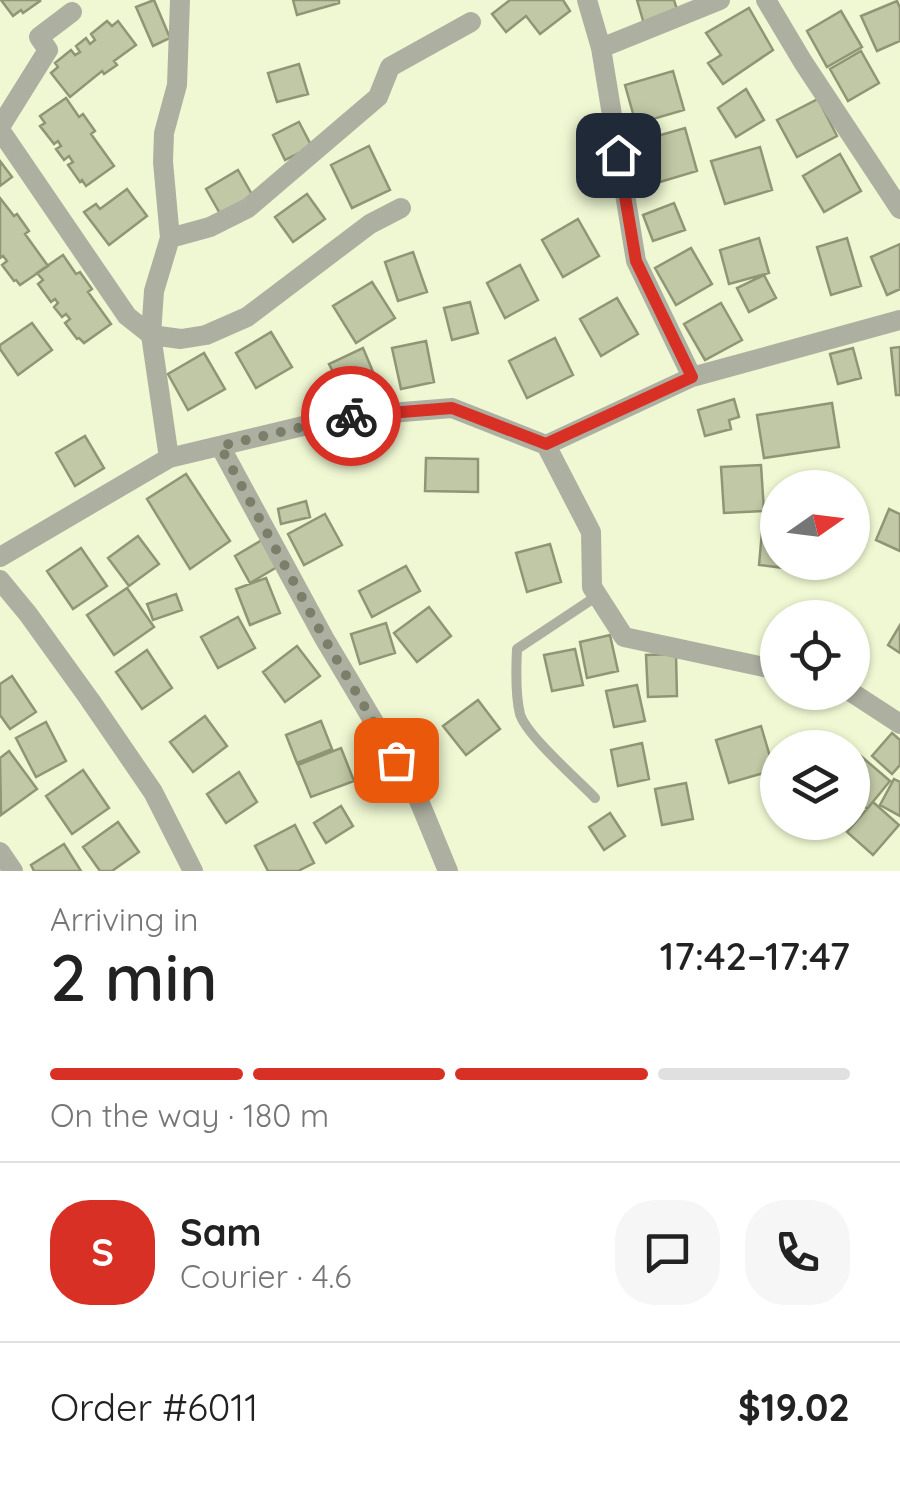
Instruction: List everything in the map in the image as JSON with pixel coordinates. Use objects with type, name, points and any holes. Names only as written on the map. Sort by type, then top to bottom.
[{"type":"street","points":[[170,458],[151,335],[154,292],[170,238],[162,162],[164,132],[176,85],[180,0]]},
{"type":"street","points":[[587,0],[602,48],[636,261],[692,377]]},
{"type":"street","points":[[602,48],[720,0]]},
{"type":"street","points":[[766,0],[900,209]]},
{"type":"street","points":[[72,12],[39,37],[48,50],[0,128],[127,316],[151,335],[181,339],[206,335],[247,317],[370,224],[400,208]]},
{"type":"street","points":[[170,238],[210,226],[248,208],[378,97],[390,67],[472,22]]},
{"type":"street","points":[[546,444],[692,377],[900,320]]},
{"type":"street","points":[[0,558],[170,458],[340,417],[452,408],[546,444],[591,532],[592,587],[624,637],[760,666]]},
{"type":"street","points":[[220,446],[324,638],[415,790],[448,871]]},
{"type":"street","points":[[0,580],[153,792],[193,871]]},
{"type":"street","points":[[870,704],[900,724]]},
{"type":"street","points":[[0,852],[13,871]]},
{"type":"lane","points":[[596,798],[520,717],[516,668],[518,648],[597,596]]},
{"type":"building","points":[[1,0],[39,0],[40,1],[13,16]]},
{"type":"building","points":[[154,0],[170,38],[153,46],[136,7]]},
{"type":"building","points":[[293,0],[339,0],[339,3],[297,15]]},
{"type":"building","points":[[510,0],[563,0],[570,11],[540,34],[526,16],[506,32],[492,14]]},
{"type":"building","points":[[637,0],[674,0],[678,13],[644,24]]},
{"type":"building","points":[[897,1],[900,41],[877,51],[861,16]]},
{"type":"building","points":[[749,8],[773,50],[723,84],[708,63],[721,55],[706,33]]},
{"type":"building","points":[[841,11],[862,47],[827,67],[807,31]]},
{"type":"building","points":[[107,21],[112,26],[118,21],[136,45],[114,61],[117,65],[104,74],[102,71],[70,97],[51,73],[58,67],[55,63],[71,50],[75,55],[80,52],[76,46],[86,38],[90,44],[95,40],[91,34]]},
{"type":"building","points":[[861,51],[879,83],[848,101],[830,69]]},
{"type":"building","points":[[299,64],[308,94],[277,102],[268,73]]},
{"type":"building","points":[[673,71],[684,110],[636,124],[625,85]]},
{"type":"building","points":[[746,89],[764,120],[736,137],[718,108]]},
{"type":"building","points":[[66,98],[95,131],[91,134],[114,166],[86,186],[68,165],[73,162],[69,156],[64,160],[56,149],[61,146],[58,141],[54,144],[40,126],[45,123],[40,116]]},
{"type":"building","points":[[818,99],[837,136],[797,157],[777,120]]},
{"type":"building","points":[[299,122],[312,147],[285,160],[273,135]]},
{"type":"building","points":[[685,128],[697,171],[650,185],[636,142]]},
{"type":"building","points":[[369,146],[390,190],[352,208],[331,165]]},
{"type":"building","points":[[760,147],[772,190],[725,204],[711,161]]},
{"type":"building","points":[[840,154],[861,191],[824,212],[803,176]]},
{"type":"building","points":[[0,161],[12,177],[0,186]]},
{"type":"building","points":[[238,170],[254,198],[222,217],[206,189]]},
{"type":"building","points":[[127,189],[147,216],[109,245],[84,212],[96,204],[100,209]]},
{"type":"building","points":[[307,194],[325,219],[293,242],[275,217]]},
{"type":"building","points":[[0,198],[29,231],[25,234],[48,266],[20,285],[2,265],[7,261],[3,256],[0,258]]},
{"type":"building","points":[[674,203],[685,230],[653,241],[643,215]]},
{"type":"building","points":[[578,219],[599,256],[563,277],[542,240]]},
{"type":"building","points":[[759,238],[769,273],[729,284],[720,250]]},
{"type":"building","points":[[847,238],[861,286],[831,295],[817,247]]},
{"type":"building","points":[[900,244],[900,289],[887,295],[871,257]]},
{"type":"building","points":[[691,248],[712,284],[676,305],[655,268]]},
{"type":"building","points":[[413,252],[427,292],[398,301],[385,262]]},
{"type":"building","points":[[63,255],[92,289],[88,292],[111,324],[84,343],[65,323],[70,319],[66,314],[62,317],[54,307],[58,303],[55,299],[51,302],[38,284],[43,280],[37,273]]},
{"type":"building","points":[[520,265],[538,300],[505,318],[487,283]]},
{"type":"building","points":[[764,275],[776,298],[749,312],[737,288]]},
{"type":"building","points":[[372,282],[395,318],[356,343],[333,306]]},
{"type":"building","points":[[617,298],[638,334],[601,356],[580,319]]},
{"type":"building","points":[[470,302],[478,333],[452,340],[444,308]]},
{"type":"building","points":[[721,303],[742,340],[705,360],[684,324]]},
{"type":"building","points":[[32,323],[52,350],[18,375],[0,345]]},
{"type":"building","points":[[271,332],[292,367],[256,388],[236,353]]},
{"type":"building","points":[[555,338],[573,375],[527,398],[509,361]]},
{"type":"building","points":[[426,341],[434,382],[401,389],[392,348]]},
{"type":"building","points":[[900,347],[900,395],[896,395],[891,348]]},
{"type":"building","points":[[363,348],[376,379],[345,395],[329,364]]},
{"type":"building","points":[[853,348],[861,378],[838,384],[830,354]]},
{"type":"building","points":[[204,353],[225,389],[188,410],[168,374]]},
{"type":"building","points":[[734,399],[739,417],[729,420],[731,429],[705,436],[698,410]]},
{"type":"building","points":[[832,403],[839,447],[764,458],[757,415]]},
{"type":"building","points":[[85,436],[104,468],[75,486],[56,453]]},
{"type":"building","points":[[426,458],[478,459],[478,492],[425,491]]},
{"type":"building","points":[[761,465],[760,511],[724,513],[721,467]]},
{"type":"building","points":[[186,474],[230,541],[190,569],[147,499]]},
{"type":"building","points":[[306,501],[310,517],[281,524],[278,509]]},
{"type":"building","points":[[889,509],[900,514],[900,551],[876,540]]},
{"type":"building","points":[[325,514],[342,545],[304,565],[288,534]]},
{"type":"building","points":[[138,536],[159,564],[129,586],[108,558]]},
{"type":"building","points":[[262,540],[277,567],[250,583],[235,556]]},
{"type":"building","points":[[550,544],[561,582],[527,592],[516,553]]},
{"type":"building","points":[[81,548],[107,586],[73,609],[47,571]]},
{"type":"building","points":[[406,566],[420,591],[372,617],[359,591]]},
{"type":"building","points":[[266,578],[280,613],[250,625],[236,589]]},
{"type":"building","points":[[127,588],[154,627],[114,655],[87,615]]},
{"type":"building","points":[[176,594],[182,610],[153,620],[147,604]]},
{"type":"building","points":[[429,607],[451,636],[417,662],[394,633]]},
{"type":"building","points":[[238,617],[255,648],[218,668],[201,637]]},
{"type":"building","points":[[386,623],[395,653],[360,664],[351,634]]},
{"type":"building","points":[[900,625],[900,653],[888,645]]},
{"type":"building","points":[[610,635],[618,671],[587,678],[580,642]]},
{"type":"building","points":[[297,646],[320,676],[285,702],[263,672]]},
{"type":"building","points":[[575,649],[583,685],[552,691],[544,655]]},
{"type":"building","points":[[147,650],[172,688],[142,709],[116,672]]},
{"type":"building","points":[[676,654],[677,696],[648,697],[646,655]]},
{"type":"building","points":[[12,676],[36,712],[10,729],[0,715],[0,684]]},
{"type":"building","points":[[637,685],[645,721],[614,727],[606,691]]},
{"type":"building","points":[[478,700],[500,729],[466,755],[443,726]]},
{"type":"building","points":[[205,716],[227,746],[193,772],[170,742]]},
{"type":"building","points":[[321,721],[332,749],[297,763],[286,735]]},
{"type":"building","points":[[46,722],[66,761],[36,777],[16,738]]},
{"type":"building","points":[[761,726],[760,774],[729,783],[716,740]]},
{"type":"building","points":[[892,733],[900,740],[900,765],[892,774],[872,756]]},
{"type":"building","points":[[642,743],[649,779],[618,786],[611,750]]},
{"type":"building","points":[[341,748],[354,781],[311,797],[298,765]]},
{"type":"building","points":[[9,751],[37,789],[1,815],[0,758]]},
{"type":"building","points":[[870,764],[890,781],[870,805]]},
{"type":"building","points":[[83,770],[109,808],[72,834],[46,796]]},
{"type":"building","points":[[239,772],[257,802],[226,823],[207,794]]},
{"type":"building","points":[[894,779],[900,782],[900,816],[880,805]]},
{"type":"building","points":[[686,783],[693,819],[662,825],[655,789]]},
{"type":"building","points":[[873,802],[899,825],[873,855],[856,840],[870,840]]},
{"type":"building","points":[[341,806],[353,826],[326,843],[314,823]]},
{"type":"building","points":[[610,813],[625,836],[604,850],[589,827]]},
{"type":"building","points":[[118,822],[139,852],[112,871],[100,871],[83,847]]},
{"type":"building","points":[[295,825],[314,863],[298,871],[268,871],[255,846]]},
{"type":"building","points":[[64,844],[81,871],[34,871],[31,865]]},
{"type":"way so far","points":[[351,416],[220,446],[324,638],[396,760]]},
{"type":"route","points":[[351,416],[452,408],[546,444],[692,377],[636,261],[618,155]]}]
